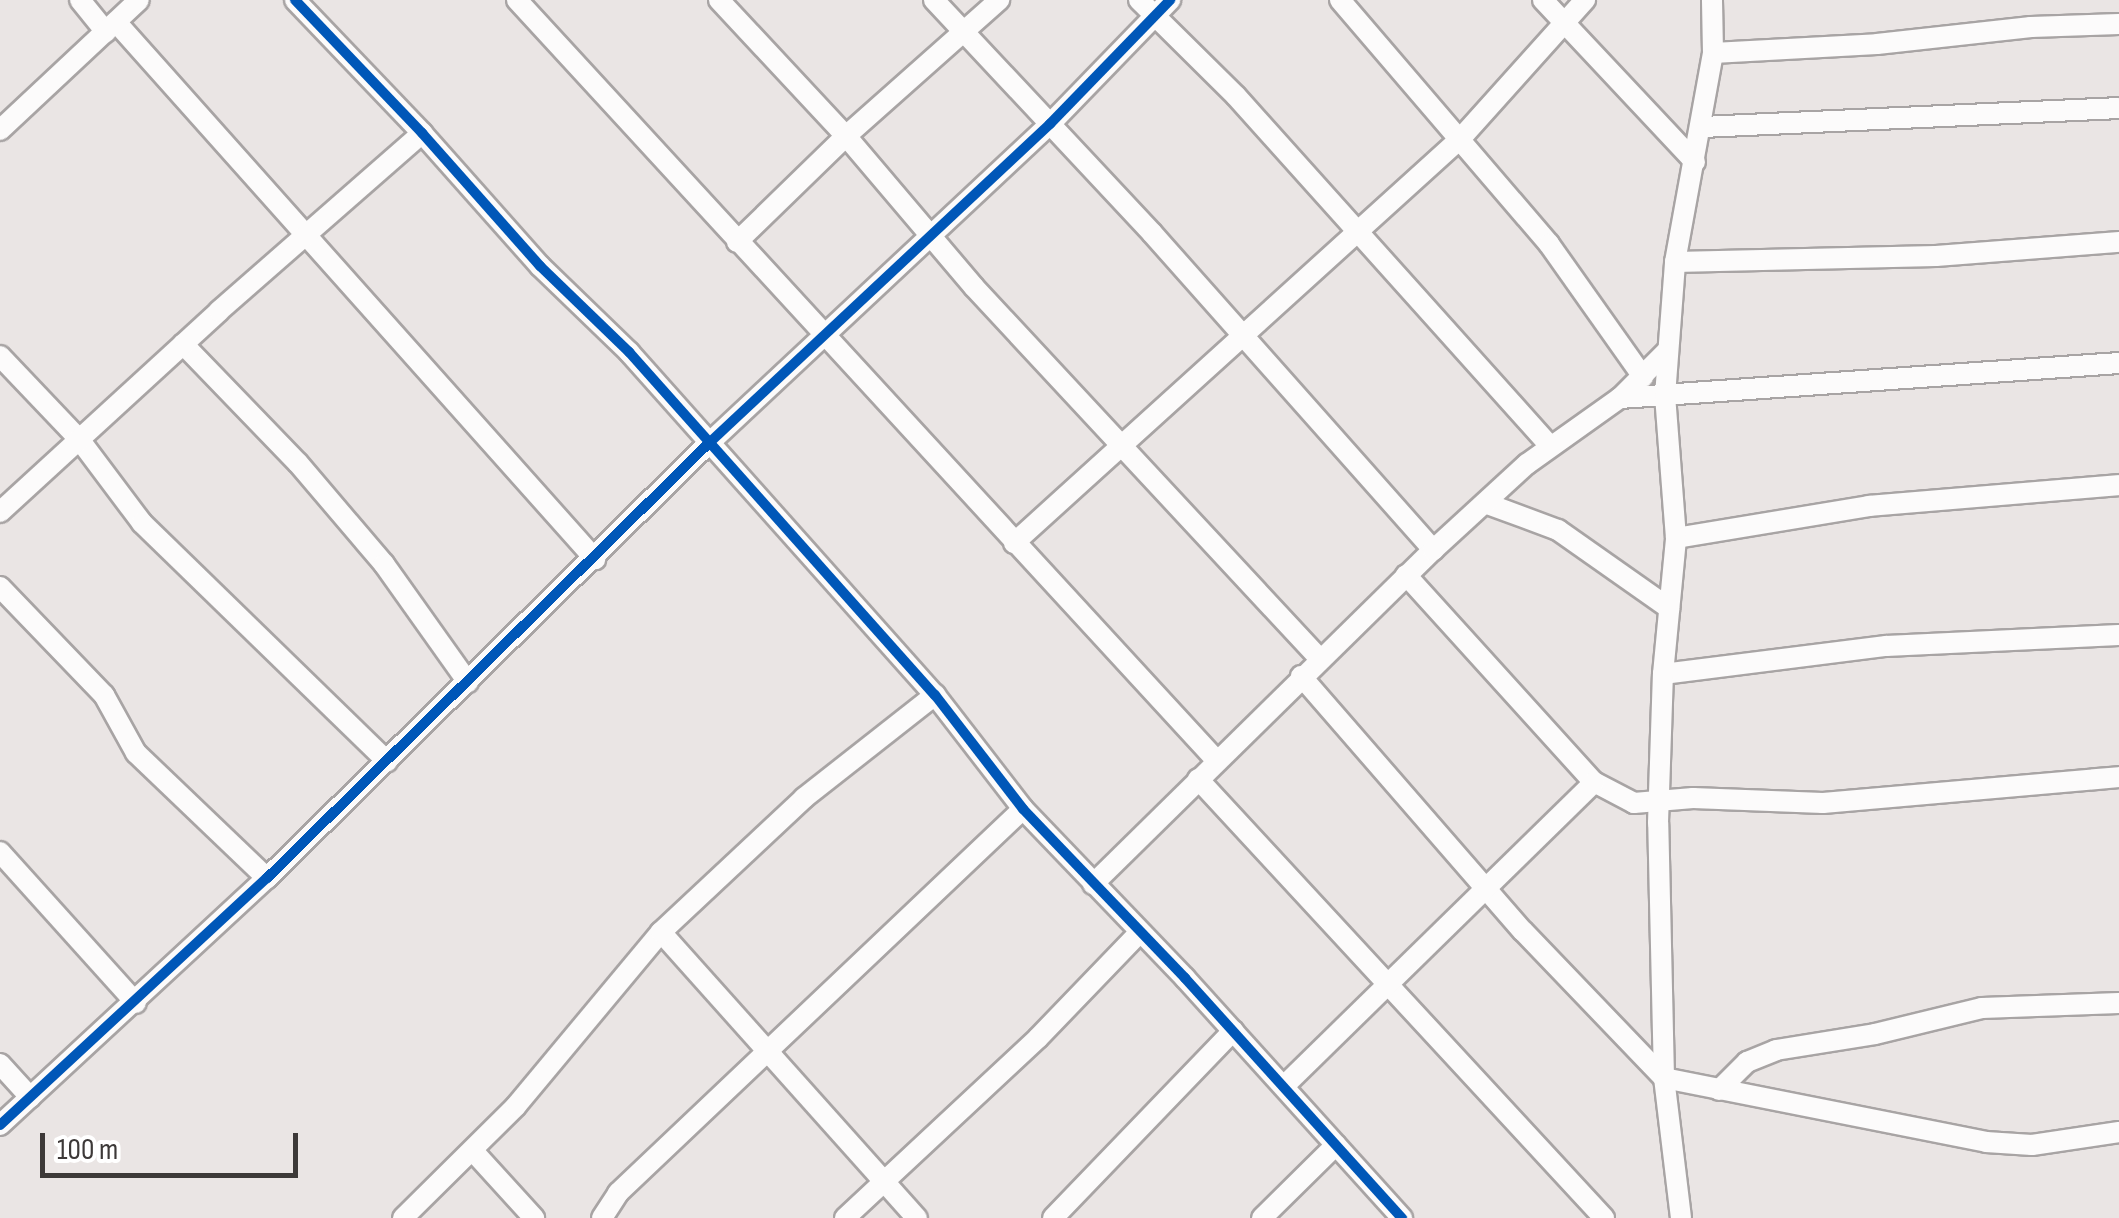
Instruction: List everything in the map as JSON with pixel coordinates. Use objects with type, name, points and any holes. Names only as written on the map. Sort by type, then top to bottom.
[{"type":"street","points":[[80,0],[111,27],[305,237],[595,559]]},
{"type":"street","points":[[1,126],[139,0]]},
{"type":"street","points":[[295,0],[422,133],[540,266],[628,352],[707,445],[935,695],[1022,809],[1233,1031],[1402,1218]]},
{"type":"street","points":[[517,0],[1216,760]]},
{"type":"street","points":[[719,0],[846,136],[930,238],[1318,658]]},
{"type":"street","points":[[934,0],[1433,550]]},
{"type":"street","points":[[737,242],[846,136],[999,0]]},
{"type":"street","points":[[1139,0],[1236,96],[1550,446]]},
{"type":"street","points":[[0,1125],[267,878],[707,445],[1050,124],[1170,0]]},
{"type":"street","points":[[1340,0],[1549,244],[1642,377]]},
{"type":"street","points":[[1543,0],[1695,162]]},
{"type":"street","points":[[1014,543],[1460,138],[1584,0]]},
{"type":"street","points":[[1681,1218],[1664,1078],[1658,804],[1663,674],[1676,538],[1665,396],[1675,262],[1714,53],[1712,0]]},
{"type":"street","points":[[1714,53],[1877,44],[2031,27],[2119,24]]},
{"type":"street","points":[[1702,126],[2119,108]]},
{"type":"street","points":[[0,512],[422,133]]},
{"type":"street","points":[[1675,262],[1936,256],[2119,242]]},
{"type":"street","points":[[183,344],[298,463],[384,564],[468,682]]},
{"type":"street","points":[[1093,884],[1406,575],[1550,446],[1620,398],[1667,351]]},
{"type":"street","points":[[0,356],[79,439],[142,523],[387,761]]},
{"type":"street","points":[[1620,398],[2119,363]]},
{"type":"street","points":[[1676,538],[1869,506],[2119,486]]},
{"type":"street","points":[[1485,503],[1558,530],[1669,608]]},
{"type":"street","points":[[1406,575],[1594,782],[1634,803],[1658,804],[1692,798],[1822,803],[2119,778]]},
{"type":"street","points":[[0,586],[104,695],[136,753],[267,878]]},
{"type":"street","points":[[1663,674],[1886,646],[2119,635]]},
{"type":"street","points":[[1301,676],[1487,889],[1664,1078],[1986,1142],[2032,1144],[2119,1132]]},
{"type":"street","points":[[403,1218],[516,1106],[661,932],[804,798],[935,695]]},
{"type":"street","points":[[1198,779],[1604,1218]]},
{"type":"street","points":[[1284,1086],[1594,782]]},
{"type":"street","points":[[602,1218],[618,1193],[1022,809]]},
{"type":"street","points":[[0,852],[136,1003]]},
{"type":"street","points":[[661,932],[918,1218]]},
{"type":"street","points":[[844,1218],[1038,1038],[1138,934]]},
{"type":"street","points":[[1719,1090],[1747,1062],[1776,1050],[1875,1034],[1942,1014],[2031,1004],[2119,1003]]},
{"type":"street","points":[[1054,1218],[1233,1031]]},
{"type":"street","points":[[0,1064],[30,1097]]},
{"type":"street","points":[[1262,1218],[1336,1145]]},
{"type":"street","points":[[473,1151],[534,1218]]},
{"type":"cycle path","points":[[295,0],[422,133],[540,266],[629,352],[935,695],[1023,809],[1185,978],[1402,1218]]},
{"type":"cycle path","points":[[0,1125],[267,878],[707,445],[1050,124],[1170,0]]}]
